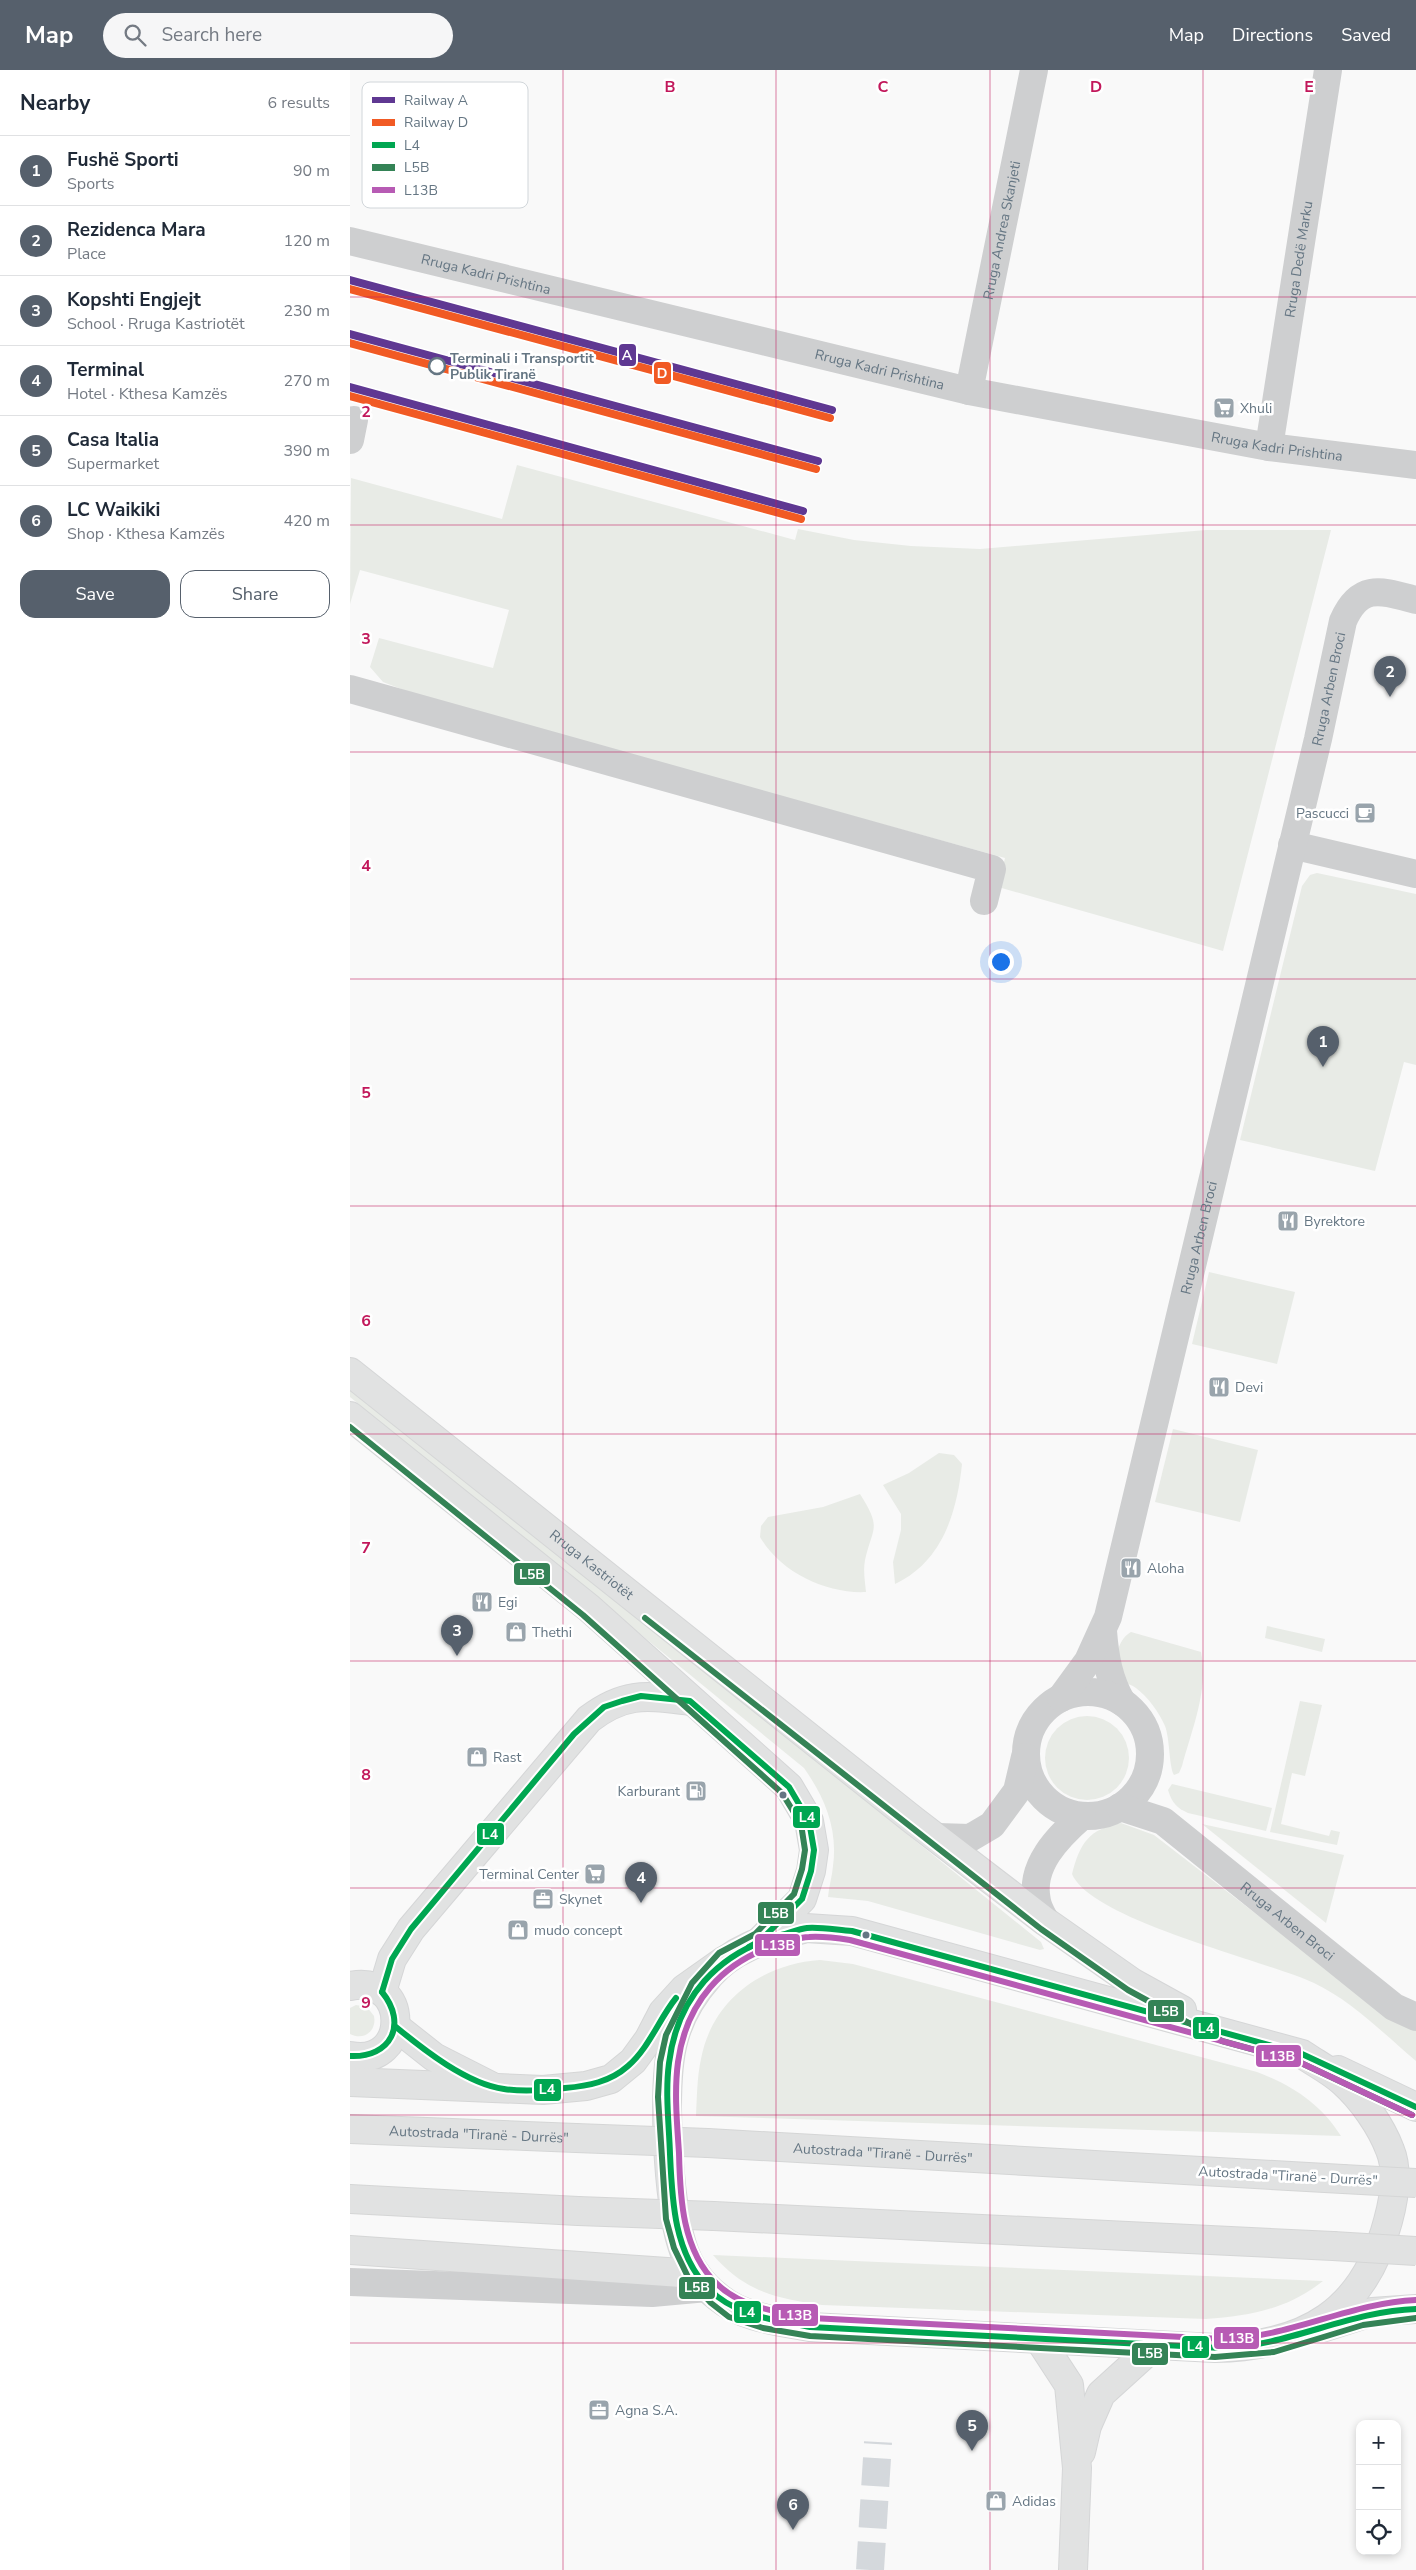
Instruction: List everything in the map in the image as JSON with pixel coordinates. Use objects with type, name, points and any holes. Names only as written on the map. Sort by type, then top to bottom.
[{"type":"main road","name":"Rruga Kastriotët","points":[[350,1372],[1046,1922],[1133,1984],[1225,2033]]},
{"type":"main road","points":[[350,1416],[589,1608],[690,1701],[789,1787],[809,1820],[814,1850],[811,1872],[802,1899],[760,1941]]},
{"type":"main road","points":[[382,1992],[392,1959],[411,1929],[589,1719],[604,1707],[641,1696],[690,1701]]},
{"type":"main road","points":[[350,2082],[560,2089],[611,2079],[634,2061],[649,2039],[663,2012],[684,1988],[725,1960],[760,1941],[806,1928],[852,1930],[1302,2054],[1416,2107]]},
{"type":"main road","points":[[725,1960],[699,1988],[686,2010],[674,2037],[669,2063],[667,2096],[675,2218],[682,2245],[702,2281],[733,2308],[765,2319],[810,2328],[1154,2346],[1244,2348],[1295,2336],[1372,2312],[1416,2309]]},
{"type":"main road","points":[[350,1986],[367,1985],[382,1992],[394,2008],[396,2027],[390,2040],[381,2050],[363,2057],[350,2056]]},
{"type":"main road","points":[[396,2027],[434,2057],[495,2088]]},
{"type":"main road","points":[[1295,2336],[1324,2320],[1341,2307],[1371,2270],[1393,2202],[1395,2171],[1387,2142],[1379,2126],[1362,2103],[1343,2081],[1302,2054]]},
{"type":"main road","name":"Autostrada \"Tiranë - Durrës\"","points":[[350,2129],[708,2143],[1416,2183]]},
{"type":"main road","points":[[350,2199],[1416,2251]]},
{"type":"main road","points":[[350,2250],[702,2281]]},
{"type":"main road","points":[[1039,2339],[1070,2385],[1077,2468],[1073,2570]]},
{"type":"main road","points":[[1077,2468],[1087,2426],[1102,2394],[1154,2346]]},
{"type":"street","name":"Rruga Andrea Skanjeti","points":[[969,391],[1034,70]]},
{"type":"street","name":"Rruga Dedë Marku","points":[[1269,447],[1328,70]]},
{"type":"street","name":"Rruga Kadri Prishtina","points":[[350,241],[969,391],[1269,447],[1416,465]]},
{"type":"street","name":"Rruga Arben Broci","points":[[937,1837],[970,1838],[992,1825],[1017,1792],[1027,1739],[1034,1723],[1046,1708],[1060,1698],[1088,1661],[1103,1631],[1344,621],[1350,606],[1359,597],[1371,592],[1384,592],[1416,600]]},
{"type":"street","points":[[350,689],[992,868],[984,902]]},
{"type":"street","points":[[1292,844],[1416,874]]},
{"type":"street","name":"Rruga Arben Broci","points":[[1103,1631],[1109,1673],[1114,1688],[1122,1702]]},
{"type":"street","name":"Rruga Arben Broci","points":[[1025,1757],[1029,1775],[1037,1790],[1050,1803],[1065,1812],[1082,1816],[1102,1815],[1120,1807],[1134,1796],[1144,1781],[1149,1764],[1150,1746],[1145,1729],[1136,1714],[1122,1702],[1103,1694],[1081,1692],[1060,1698]]},
{"type":"street","name":"Rruga Arben Broci","points":[[1149,1764],[1162,1821]]},
{"type":"street","name":"Rruga Arben Broci","points":[[1120,1807],[1162,1821],[1394,2008],[1416,2017]]},
{"type":"street","points":[[1046,1922],[1037,1902],[1036,1881],[1042,1862],[1063,1832],[1082,1816]]},
{"type":"street","points":[[350,2282],[652,2293],[702,2281]]},
{"type":"shaded area","points":[[517,465],[795,540],[798,529],[854,540],[911,546],[980,549],[1206,530],[1331,530],[1223,951],[998,887],[1005,858],[422,697],[383,682],[370,667],[379,638],[493,668],[509,610],[360,570],[350,604],[351,478],[502,519]]},
{"type":"shaded area","points":[[1317,873],[1416,894],[1416,1065],[1404,1062],[1375,1171],[1240,1140],[1302,886],[1310,875]]},
{"type":"shaded area","points":[[1209,1272],[1295,1292],[1277,1364],[1192,1344]]},
{"type":"shaded area","points":[[350,1385],[1041,1942],[1044,1949],[1040,1950],[868,1901],[828,1897],[833,1870],[834,1839],[832,1827],[824,1802],[804,1768],[350,1397]]},
{"type":"shaded area","points":[[1173,1429],[1258,1450],[1240,1522],[1155,1502]]},
{"type":"shaded area","points":[[939,1453],[954,1455],[962,1464],[960,1482],[951,1518],[936,1549],[925,1563],[911,1575],[895,1584],[893,1562],[901,1530],[901,1514],[883,1485],[909,1473]]},
{"type":"shaded area","points":[[860,1494],[871,1514],[874,1527],[864,1564],[866,1592],[836,1589],[806,1579],[780,1561],[760,1537],[761,1526],[768,1517],[823,1507]]},
{"type":"shaded area","points":[[1267,1626],[1325,1639],[1322,1652],[1265,1638]]},
{"type":"shaded area","points":[[1131,1632],[1201,1652],[1203,1680],[1198,1709],[1182,1766],[1179,1773],[1174,1775],[1171,1766],[1167,1732],[1163,1721],[1145,1696],[1123,1680],[1118,1668],[1117,1654],[1119,1647]]},
{"type":"shaded area","points":[[1300,1701],[1322,1705],[1305,1776],[1292,1773],[1281,1824],[1329,1836],[1331,1830],[1340,1832],[1337,1845],[1270,1832]]},
{"type":"shaded area","points":[[1087,1716],[1103,1719],[1117,1728],[1126,1742],[1129,1758],[1126,1774],[1117,1788],[1103,1797],[1087,1800],[1071,1797],[1057,1788],[1048,1774],[1045,1758],[1048,1742],[1057,1728],[1071,1719]]},
{"type":"shaded area","points":[[1172,1784],[1272,1808],[1266,1831],[1184,1811],[1175,1805],[1171,1798],[1168,1790]]},
{"type":"shaded area","points":[[1121,1823],[1154,1835],[1380,2010],[1416,2028],[1416,2061],[1355,2008],[1328,1990],[1290,1974],[1144,1923],[1111,1907],[1086,1891],[1072,1874],[1083,1846],[1088,1839],[1101,1829]]},
{"type":"shaded area","points":[[1202,1824],[1344,1855],[1326,1923]]},
{"type":"shaded area","points":[[820,1960],[853,1964],[1257,2072],[1282,2083],[1305,2097],[1324,2114],[1341,2136],[696,2116],[697,2087],[701,2059],[707,2038],[716,2019],[728,2003],[743,1989],[778,1969]]},
{"type":"shaded area","points":[[356,2005],[367,2007],[374,2016],[373,2026],[365,2035],[355,2036],[350,2034],[350,2008]]},
{"type":"shaded area","points":[[713,2255],[1323,2281],[1310,2291],[1282,2305],[1238,2316],[1206,2319],[822,2305],[776,2296],[762,2291],[737,2277]]},
{"type":"tunnel","points":[[870,2570],[878,2442]]},
{"type":"rail line","name":"A","points":[[350,280],[832,410]]},
{"type":"rail line","name":"D","points":[[350,289],[830,418]]},
{"type":"rail line","name":"A","points":[[350,334],[818,461]]},
{"type":"rail line","name":"D","points":[[350,343],[816,469]]},
{"type":"rail line","name":"A","points":[[350,387],[803,511]]},
{"type":"rail line","name":"D","points":[[350,396],[801,519]]},
{"type":"transit line","name":"L5B","points":[[350,1427],[583,1615],[782,1793],[801,1824],[805,1850],[802,1869],[794,1894],[755,1934],[719,1953],[692,1983],[666,2035],[660,2062],[658,2097],[666,2219],[674,2248],[689,2279],[711,2303],[729,2317],[763,2328],[810,2336],[1215,2357],[1274,2352],[1363,2325],[1416,2318]]},
{"type":"transit line","name":"L5B","points":[[645,1618],[1041,1929],[1128,1990],[1222,2041],[1299,2062],[1412,2115]]},
{"type":"transit line","name":"L4","points":[[382,1992],[392,1959],[411,1929],[574,1734],[604,1707],[641,1696],[690,1701],[789,1787],[809,1821],[814,1850],[811,1871],[802,1899],[760,1941],[749,1947]]},
{"type":"transit line","name":"L4","points":[[1416,2107],[1302,2054],[852,1931],[818,1928],[800,1929],[758,1943],[738,1953],[704,1981],[691,1998],[681,2018],[669,2063],[667,2086],[674,2208],[677,2226],[688,2260],[697,2275],[719,2298],[756,2316],[810,2327],[1222,2348],[1247,2346],[1367,2316],[1391,2311],[1416,2309]]},
{"type":"transit line","name":"L13B","points":[[1412,2115],[1299,2062],[850,1940],[819,1937],[805,1937],[759,1952],[741,1961],[724,1973],[710,1987],[698,2003],[682,2041],[676,2085],[682,2205],[685,2223],[696,2256],[705,2271],[717,2284],[738,2299],[761,2308],[811,2318],[1222,2339],[1271,2333],[1367,2307],[1391,2302],[1416,2300]]},
{"type":"transit line","name":"L4","points":[[350,2056],[364,2055],[376,2051],[385,2045],[391,2037],[394,2027],[394,2016],[390,2004],[382,1992]]},
{"type":"transit line","name":"L4","points":[[396,2027],[447,2065],[490,2086],[527,2091],[574,2087],[614,2076],[628,2066],[642,2051],[676,1998]]},
{"type":"place","name":"Terminali i Transportit Publik Tiranë","points":[[437,366]]},
{"type":"place","name":"Xhuli","points":[[1224,408]]},
{"type":"place","name":"Rezidenca Mara","points":[[1390,697]]},
{"type":"place","name":"Pascucci","points":[[1365,813]]},
{"type":"place","name":"Fushë Sporti","points":[[1323,1067]]},
{"type":"place","name":"Byrektore","points":[[1288,1221]]},
{"type":"place","name":"Devi","points":[[1219,1387]]},
{"type":"place","name":"Aloha","points":[[1131,1568]]},
{"type":"place","name":"Egi","points":[[482,1602]]},
{"type":"place","name":"Thethi","points":[[516,1632]]},
{"type":"place","name":"Kopshti Engjejt","points":[[457,1656]]},
{"type":"place","name":"Rast","points":[[477,1757]]},
{"type":"place","name":"Karburant","points":[[696,1791]]},
{"type":"place","name":"Terminal Center","points":[[595,1874]]},
{"type":"place","name":"Skynet","points":[[543,1899]]},
{"type":"place","name":"Terminal","points":[[641,1903]]},
{"type":"place","name":"mudo concept","points":[[518,1930]]},
{"type":"place","name":"Agna S.A.","points":[[599,2410]]},
{"type":"place","name":"Casa Italia","points":[[972,2451]]},
{"type":"place","name":"Adidas","points":[[996,2501]]},
{"type":"place","name":"LC Waikiki","points":[[793,2530]]}]
